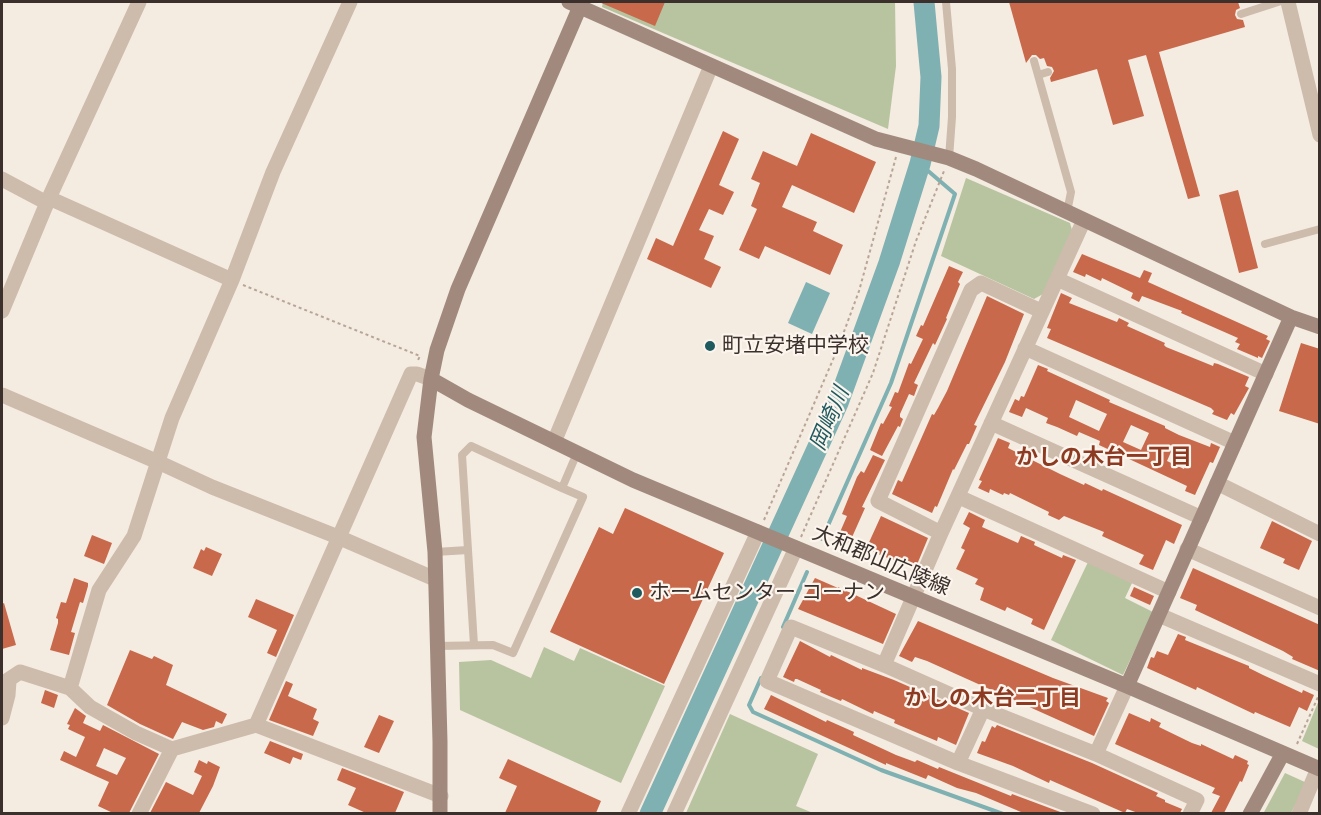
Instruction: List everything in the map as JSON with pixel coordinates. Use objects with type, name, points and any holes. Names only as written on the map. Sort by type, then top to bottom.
[{"type":"street","points":[[2,310],[48,200],[138,2]]},
{"type":"street","points":[[70,688],[99,590],[134,536],[172,418],[232,280],[273,172],[350,2]]},
{"type":"street","points":[[1288,2],[1320,135]]},
{"type":"street","points":[[440,813],[435,552],[424,437],[431,379],[437,350],[458,289],[577,3],[876,140],[946,157],[1291,317],[1320,327]]},
{"type":"street","points":[[554,442],[711,66]]},
{"type":"street","points":[[2,179],[232,280]]},
{"type":"street","points":[[884,665],[1041,310],[1084,220]]},
{"type":"street","points":[[1057,279],[1266,374]]},
{"type":"street","points":[[941,533],[878,501],[971,290],[981,283],[1041,310]]},
{"type":"street","points":[[1096,754],[1291,317]]},
{"type":"street","points":[[1024,348],[1235,443]]},
{"type":"street","points":[[256,725],[411,374],[431,379]]},
{"type":"street","name":"大和郡山広陵線","points":[[431,379],[468,400],[633,480],[1319,768]]},
{"type":"street","points":[[2,395],[158,462],[212,488],[338,537],[435,579]]},
{"type":"street","points":[[991,423],[1202,518]]},
{"type":"street","points":[[1217,483],[1320,534]]},
{"type":"street","points":[[959,497],[1169,592]]},
{"type":"street","points":[[628,813],[758,532]]},
{"type":"street","points":[[674,813],[796,548]]},
{"type":"street","points":[[1187,549],[1320,608]]},
{"type":"street","points":[[1159,615],[1320,684]]},
{"type":"street","points":[[1094,813],[958,763],[767,681],[791,627],[983,709],[1096,754],[1197,800],[1190,813]]},
{"type":"street","points":[[2,718],[8,695],[5,683],[20,672],[70,688],[90,707],[136,733],[172,749],[256,725],[441,796]]},
{"type":"street","points":[[958,763],[983,709]]},
{"type":"street","points":[[139,813],[172,749]]},
{"type":"street","points":[[1250,813],[1287,755]]},
{"type":"street","points":[[1299,813],[1319,768]]},
{"type":"lane","points":[[946,2],[952,69],[952,117],[946,157]]},
{"type":"lane","points":[[1241,14],[1278,2]]},
{"type":"lane","points":[[1034,61],[1071,192],[1066,212]]},
{"type":"lane","points":[[1038,75],[1048,72]]},
{"type":"lane","points":[[1265,244],[1320,230]]},
{"type":"lane","points":[[438,646],[493,645],[513,653],[583,497],[471,446],[462,455],[474,645]]},
{"type":"lane","points":[[562,488],[577,453]]},
{"type":"lane","points":[[435,552],[468,550]]},
{"type":"path","points":[[758,532],[838,348],[903,147]]},
{"type":"path","points":[[796,548],[873,373],[916,241],[942,176]]},
{"type":"path","points":[[232,280],[420,356],[411,374]]},
{"type":"path","points":[[1287,755],[1320,694]]},
{"type":"green space","points":[[603,2],[895,2],[896,66],[888,129],[602,7]]},
{"type":"green space","points":[[966,178],[1070,223],[1072,230],[1043,294],[1034,299],[941,256]]},
{"type":"green space","points":[[1088,562],[1132,583],[1125,598],[1153,612],[1123,675],[1051,640]]},
{"type":"green space","points":[[544,647],[574,661],[580,648],[665,686],[621,783],[460,710],[459,662],[491,660],[531,678]]},
{"type":"green space","points":[[1319,700],[1319,749],[1302,741]]},
{"type":"green space","points":[[730,714],[818,754],[796,806],[813,813],[686,813]]},
{"type":"green space","points":[[1285,773],[1307,783],[1291,813],[1263,814]]},
{"type":"water","points":[[806,282],[830,293],[812,334],[788,323]]},
{"type":"building","points":[[599,2],[665,2],[655,26]]},
{"type":"building","points":[[1009,2],[1238,2],[1240,8],[1236,10],[1235,15],[1237,19],[1243,20],[1245,27],[1159,52],[1200,196],[1188,199],[1146,55],[1128,60],[1144,116],[1113,125],[1097,69],[1051,82],[1050,78],[1054,71],[1052,67],[1047,66],[1044,58],[1040,59],[1032,55],[1026,63]]},
{"type":"building","points":[[723,131],[739,139],[719,185],[734,192],[723,215],[709,209],[699,230],[714,236],[704,259],[721,267],[711,288],[647,259],[656,238],[673,246]]},
{"type":"building","points":[[811,133],[876,162],[854,213],[792,185],[782,207],[817,222],[813,231],[843,245],[830,275],[765,246],[759,259],[739,250],[757,209],[751,206],[760,183],[751,179],[763,151],[797,166]]},
{"type":"building","points":[[1238,190],[1258,268],[1239,273],[1219,195]]},
{"type":"building","points":[[1082,254],[1140,278],[1144,270],[1152,273],[1148,282],[1268,336],[1266,339],[1270,341],[1262,358],[1237,349],[1240,344],[1235,342],[1238,338],[1181,313],[1182,311],[1142,296],[1139,302],[1131,298],[1133,293],[1102,278],[1101,281],[1086,274],[1085,277],[1073,272]]},
{"type":"building","points":[[949,266],[963,272],[958,282],[960,284],[935,345],[933,343],[914,383],[918,385],[914,396],[909,394],[900,414],[903,419],[900,427],[898,426],[882,456],[870,450],[881,423],[883,424],[892,407],[889,406],[895,392],[898,393],[909,363],[911,364],[923,339],[916,336],[921,325],[923,326]]},
{"type":"building","points":[[1061,293],[1072,298],[1069,303],[1117,322],[1119,318],[1129,323],[1127,326],[1165,343],[1166,347],[1213,366],[1214,363],[1218,364],[1249,377],[1245,386],[1249,388],[1234,415],[1231,413],[1227,420],[1212,414],[1214,411],[1211,408],[1047,338],[1051,329],[1047,328]]},
{"type":"building","points":[[987,296],[1024,314],[1005,362],[974,425],[977,426],[969,444],[953,469],[937,507],[935,506],[932,513],[892,494],[898,480],[902,482],[932,414],[934,415],[947,391]]},
{"type":"building","points":[[1301,343],[1320,349],[1320,424],[1279,411]]},
{"type":"building","points":[[1038,365],[1110,400],[1109,402],[1165,426],[1179,435],[1210,447],[1211,443],[1220,447],[1213,463],[1210,462],[1195,495],[1185,491],[1187,486],[1099,445],[1100,441],[1079,432],[1077,436],[1046,423],[1048,418],[1026,408],[1022,417],[1009,412],[1015,399],[1019,401],[1021,396],[1024,397]],"holes":[[[1076,400],[1107,414],[1099,431],[1069,417]],[[1131,425],[1149,433],[1141,450],[1123,442]],[[1174,445],[1191,452],[1184,469],[1167,461]]]},
{"type":"building","points":[[998,438],[1010,443],[1008,448],[1060,474],[1084,485],[1085,483],[1102,491],[1103,489],[1182,525],[1174,544],[1166,540],[1153,570],[1139,564],[1144,555],[1102,536],[1104,532],[1064,516],[1059,520],[1048,515],[1049,512],[1010,493],[1003,495],[990,489],[989,493],[978,488],[982,481],[979,480]]},
{"type":"building","points":[[873,455],[885,460],[862,507],[865,508],[849,544],[837,539],[847,516],[842,514],[857,477],[861,471],[864,473]]},
{"type":"building","name":"ホームセンター コーナン","points":[[625,508],[724,553],[664,684],[550,632],[599,527],[613,534]]},
{"type":"building","points":[[969,512],[985,520],[982,527],[1018,543],[1021,536],[1062,558],[1063,555],[1076,560],[1044,630],[1031,624],[1033,619],[1007,607],[1005,611],[980,600],[984,588],[975,584],[978,579],[956,569],[965,550],[961,548],[970,528],[963,524]]},
{"type":"building","points":[[881,516],[928,538],[916,567],[913,565],[912,568],[866,549]]},
{"type":"building","points":[[1272,521],[1312,541],[1299,570],[1283,563],[1285,559],[1260,548]]},
{"type":"building","points":[[92,535],[112,543],[104,564],[84,556]]},
{"type":"building","points":[[206,547],[222,554],[212,576],[193,568],[201,549],[204,551]]},
{"type":"building","points":[[1193,568],[1320,625],[1320,671],[1195,610],[1197,605],[1180,598]]},
{"type":"building","points":[[74,578],[88,583],[88,586],[83,603],[80,602],[71,632],[75,633],[69,655],[50,650],[61,602],[66,603]]},
{"type":"building","points":[[815,578],[896,614],[883,644],[798,609]]},
{"type":"building","points":[[1134,587],[1154,596],[1150,605],[1130,596]]},
{"type":"building","points":[[256,599],[294,615],[276,657],[267,653],[277,630],[248,617]]},
{"type":"building","points":[[4,603],[16,645],[2,649],[2,604]]},
{"type":"building","points":[[918,621],[1053,678],[1108,698],[1106,701],[1109,703],[1094,736],[927,661],[915,657],[912,662],[899,656]]},
{"type":"building","points":[[1178,634],[1186,637],[1185,640],[1249,666],[1302,693],[1303,690],[1314,695],[1307,711],[1299,707],[1290,727],[1147,668],[1151,657],[1154,658],[1157,651],[1168,655]]},
{"type":"building","points":[[800,641],[830,657],[831,655],[862,670],[862,668],[894,680],[969,713],[956,745],[938,737],[937,741],[920,734],[894,723],[895,720],[874,711],[873,714],[842,699],[841,701],[829,696],[797,679],[794,682],[783,677]]},
{"type":"building","points":[[130,650],[152,659],[154,656],[173,665],[166,685],[227,714],[222,724],[216,721],[214,727],[203,730],[182,722],[173,739],[107,705]]},
{"type":"building","points":[[286,681],[293,684],[288,696],[317,709],[313,719],[319,722],[313,736],[269,720]]},
{"type":"building","points":[[45,690],[58,695],[54,708],[41,703]]},
{"type":"building","points":[[771,695],[826,722],[827,720],[854,732],[853,735],[896,755],[915,762],[917,760],[938,769],[939,767],[1011,796],[1012,794],[1063,813],[1021,812],[928,775],[926,779],[886,763],[886,765],[764,709]]},
{"type":"building","points":[[75,708],[86,716],[83,723],[100,731],[103,725],[159,754],[129,813],[113,813],[98,806],[109,782],[60,760],[64,751],[76,757],[85,737],[68,729],[70,725],[67,724]],"holes":[[[104,748],[126,758],[117,775],[96,766]]]},
{"type":"building","points":[[1129,713],[1150,722],[1151,718],[1161,723],[1159,727],[1192,743],[1201,746],[1201,744],[1233,759],[1235,755],[1248,761],[1249,765],[1242,782],[1240,781],[1224,813],[1211,813],[1220,796],[1212,793],[1215,788],[1115,744]]},
{"type":"building","points":[[379,715],[394,721],[379,753],[364,747]]},
{"type":"building","points":[[997,725],[1092,763],[1158,793],[1156,796],[1165,802],[1182,809],[1180,813],[1138,813],[1127,809],[1125,813],[1050,780],[1049,783],[1013,766],[977,753],[992,726],[995,728]]},
{"type":"building","points":[[270,741],[303,754],[301,760],[293,757],[290,764],[264,753]]},
{"type":"building","points":[[508,759],[601,801],[596,813],[505,813],[517,786],[499,778]]},
{"type":"building","points":[[199,760],[207,764],[208,761],[220,767],[199,813],[150,813],[166,782],[193,795],[202,776],[194,772]]},
{"type":"building","points":[[342,768],[404,792],[395,813],[366,813],[348,805],[356,788],[337,780]]},
{"type":"waterway","name":"岡崎川","points":[[650,814],[838,403],[889,263],[920,164],[929,126],[931,77],[924,2]]},
{"type":"waterway","points":[[822,539],[891,383],[955,194],[920,164]]},
{"type":"waterway","points":[[783,627],[807,572]]},
{"type":"waterway","points":[[761,678],[749,705],[753,712],[881,770],[1003,814]]},
{"type":"place","name":"町立安堵中学校","points":[[710,346]]},
{"type":"place","name":"ホームセンター コーナン","points":[[637,593]]},
{"type":"district","name":"かしの木台一丁目","points":[[1104,458]]},
{"type":"district","name":"かしの木台二丁目","points":[[993,699]]}]
